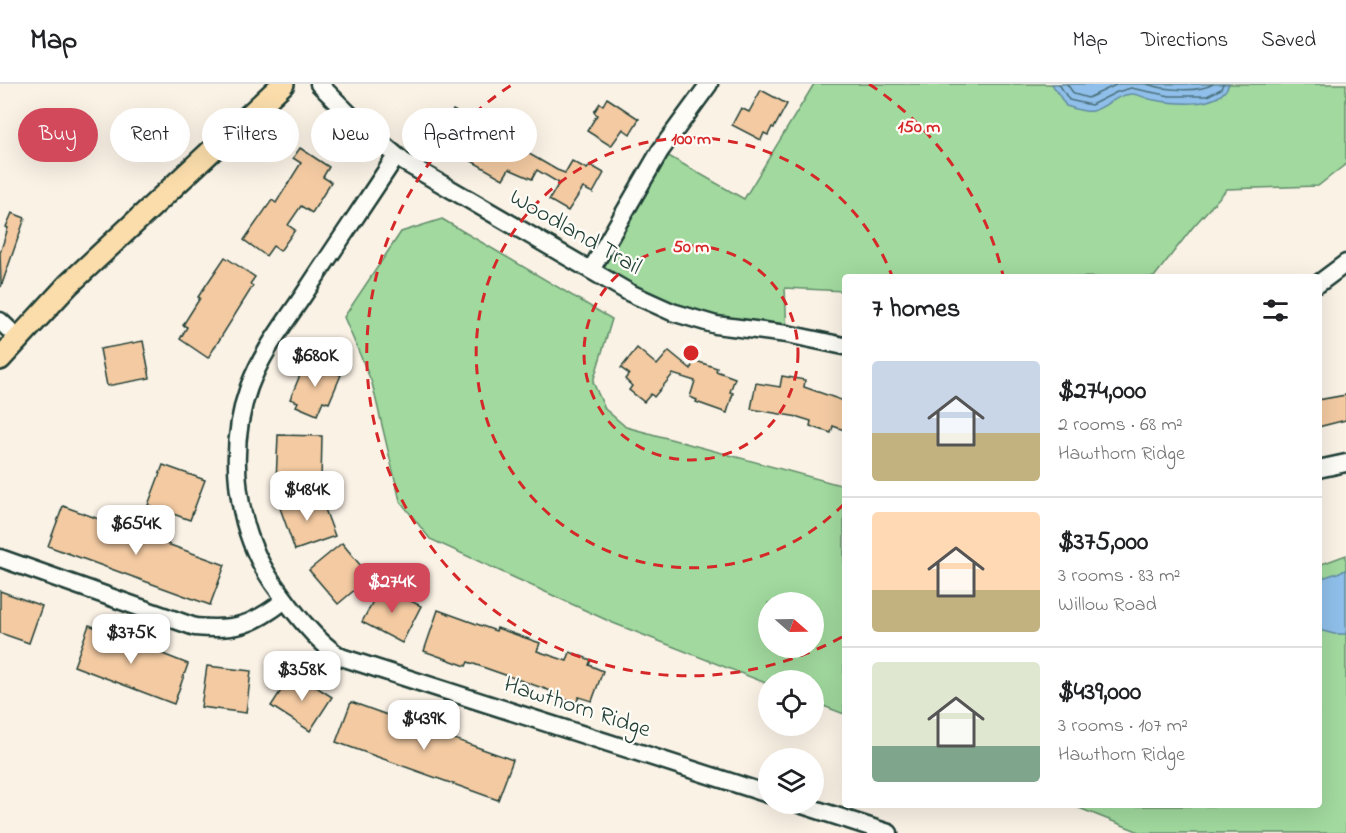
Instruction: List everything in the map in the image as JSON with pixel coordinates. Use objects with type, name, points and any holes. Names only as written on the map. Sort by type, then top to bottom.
[{"type":"main road","points":[[0,359],[68,285],[283,84]]},
{"type":"street","name":"Woodland Trail","points":[[319,84],[365,130],[396,156],[651,303],[694,319],[739,329],[787,334],[842,346]]},
{"type":"street","points":[[591,270],[660,151],[709,84]]},
{"type":"street","name":"Hawthorn Ridge","points":[[396,156],[266,350],[245,402],[239,434],[238,483],[243,513],[263,569],[285,600],[331,651],[341,657],[758,791]]},
{"type":"street","points":[[1322,281],[1346,263]]},
{"type":"street","points":[[0,321],[18,338]]},
{"type":"street","points":[[1322,468],[1346,463]]},
{"type":"street","points":[[0,558],[195,627],[220,630],[235,628],[254,621],[285,600]]},
{"type":"street","points":[[824,812],[890,833]]},
{"type":"green space","points":[[814,84],[1346,84],[1346,164],[1318,186],[1227,189],[1193,227],[1156,274],[842,274],[842,291],[785,288],[787,334],[716,325],[591,270],[660,151],[744,199]]},
{"type":"green space","points":[[442,219],[612,319],[593,382],[605,409],[626,427],[842,485],[842,713],[824,706],[824,670],[758,670],[758,680],[613,623],[430,539],[400,501],[372,383],[344,317],[401,232]]},
{"type":"green space","points":[[1346,555],[1346,833],[1142,833],[1079,808],[1322,808],[1322,564]]},
{"type":"water","points":[[1052,84],[1229,84],[1217,98],[1207,101],[1174,103],[1132,94],[1122,96],[1093,111],[1083,111],[1066,106]]},
{"type":"water","points":[[1346,570],[1346,634],[1322,631],[1322,578]]},
{"type":"building","points":[[761,90],[787,104],[774,128],[772,127],[768,135],[764,133],[761,140],[732,125],[741,108],[749,112]]},
{"type":"building","points":[[607,98],[639,119],[630,134],[623,129],[611,146],[587,131],[597,115],[594,112],[600,103],[603,105]]},
{"type":"building","points":[[299,149],[311,155],[311,162],[321,162],[329,167],[323,177],[331,182],[312,213],[301,206],[288,225],[295,230],[280,251],[273,246],[266,256],[244,240],[272,200],[276,203],[301,163]]},
{"type":"building","points":[[537,158],[565,173],[572,161],[587,169],[590,165],[604,173],[593,193],[583,188],[568,211],[549,200],[559,183],[537,170],[532,179],[509,169],[503,179],[473,162],[537,162]]},
{"type":"building","points":[[12,213],[25,218],[1,287],[0,253]]},
{"type":"building","points":[[225,257],[255,277],[250,284],[253,286],[208,358],[180,339],[187,327],[183,325],[200,298],[198,297]]},
{"type":"building","points":[[143,341],[150,378],[107,386],[100,349]]},
{"type":"building","points":[[637,348],[657,365],[669,351],[691,369],[693,360],[717,368],[716,371],[735,378],[727,413],[696,402],[697,400],[690,397],[695,381],[673,374],[654,397],[651,394],[644,402],[629,390],[632,386],[625,379],[629,374],[621,368]]},
{"type":"building","points":[[315,364],[341,375],[329,403],[323,401],[317,415],[296,406],[298,402],[290,399],[303,368],[312,372]]},
{"type":"building","points":[[782,376],[805,380],[804,387],[842,400],[842,429],[833,426],[831,433],[810,426],[811,421],[798,417],[751,409],[756,383],[780,387]]},
{"type":"building","points":[[1346,395],[1346,420],[1322,426],[1322,399]]},
{"type":"building","points":[[278,435],[322,436],[321,483],[276,482]]},
{"type":"building","points":[[163,465],[205,480],[190,520],[148,505]]},
{"type":"building","points":[[319,493],[335,536],[295,550],[280,508]]},
{"type":"building","points":[[63,506],[225,565],[210,605],[48,546]]},
{"type":"building","points":[[342,543],[370,577],[338,604],[309,570]]},
{"type":"building","points":[[381,586],[421,606],[402,643],[362,622]]},
{"type":"building","points":[[0,591],[42,606],[29,643],[0,633]]},
{"type":"building","points":[[438,610],[496,631],[497,628],[540,643],[537,651],[567,661],[570,652],[591,660],[589,665],[603,671],[592,701],[579,697],[576,703],[550,694],[551,691],[468,662],[466,666],[424,651]]},
{"type":"building","points":[[89,625],[188,664],[174,704],[74,666]]},
{"type":"building","points":[[207,666],[251,671],[246,713],[201,707]]},
{"type":"building","points":[[293,672],[332,697],[310,731],[271,706]]},
{"type":"building","points":[[351,702],[513,760],[498,800],[336,742]]}]
